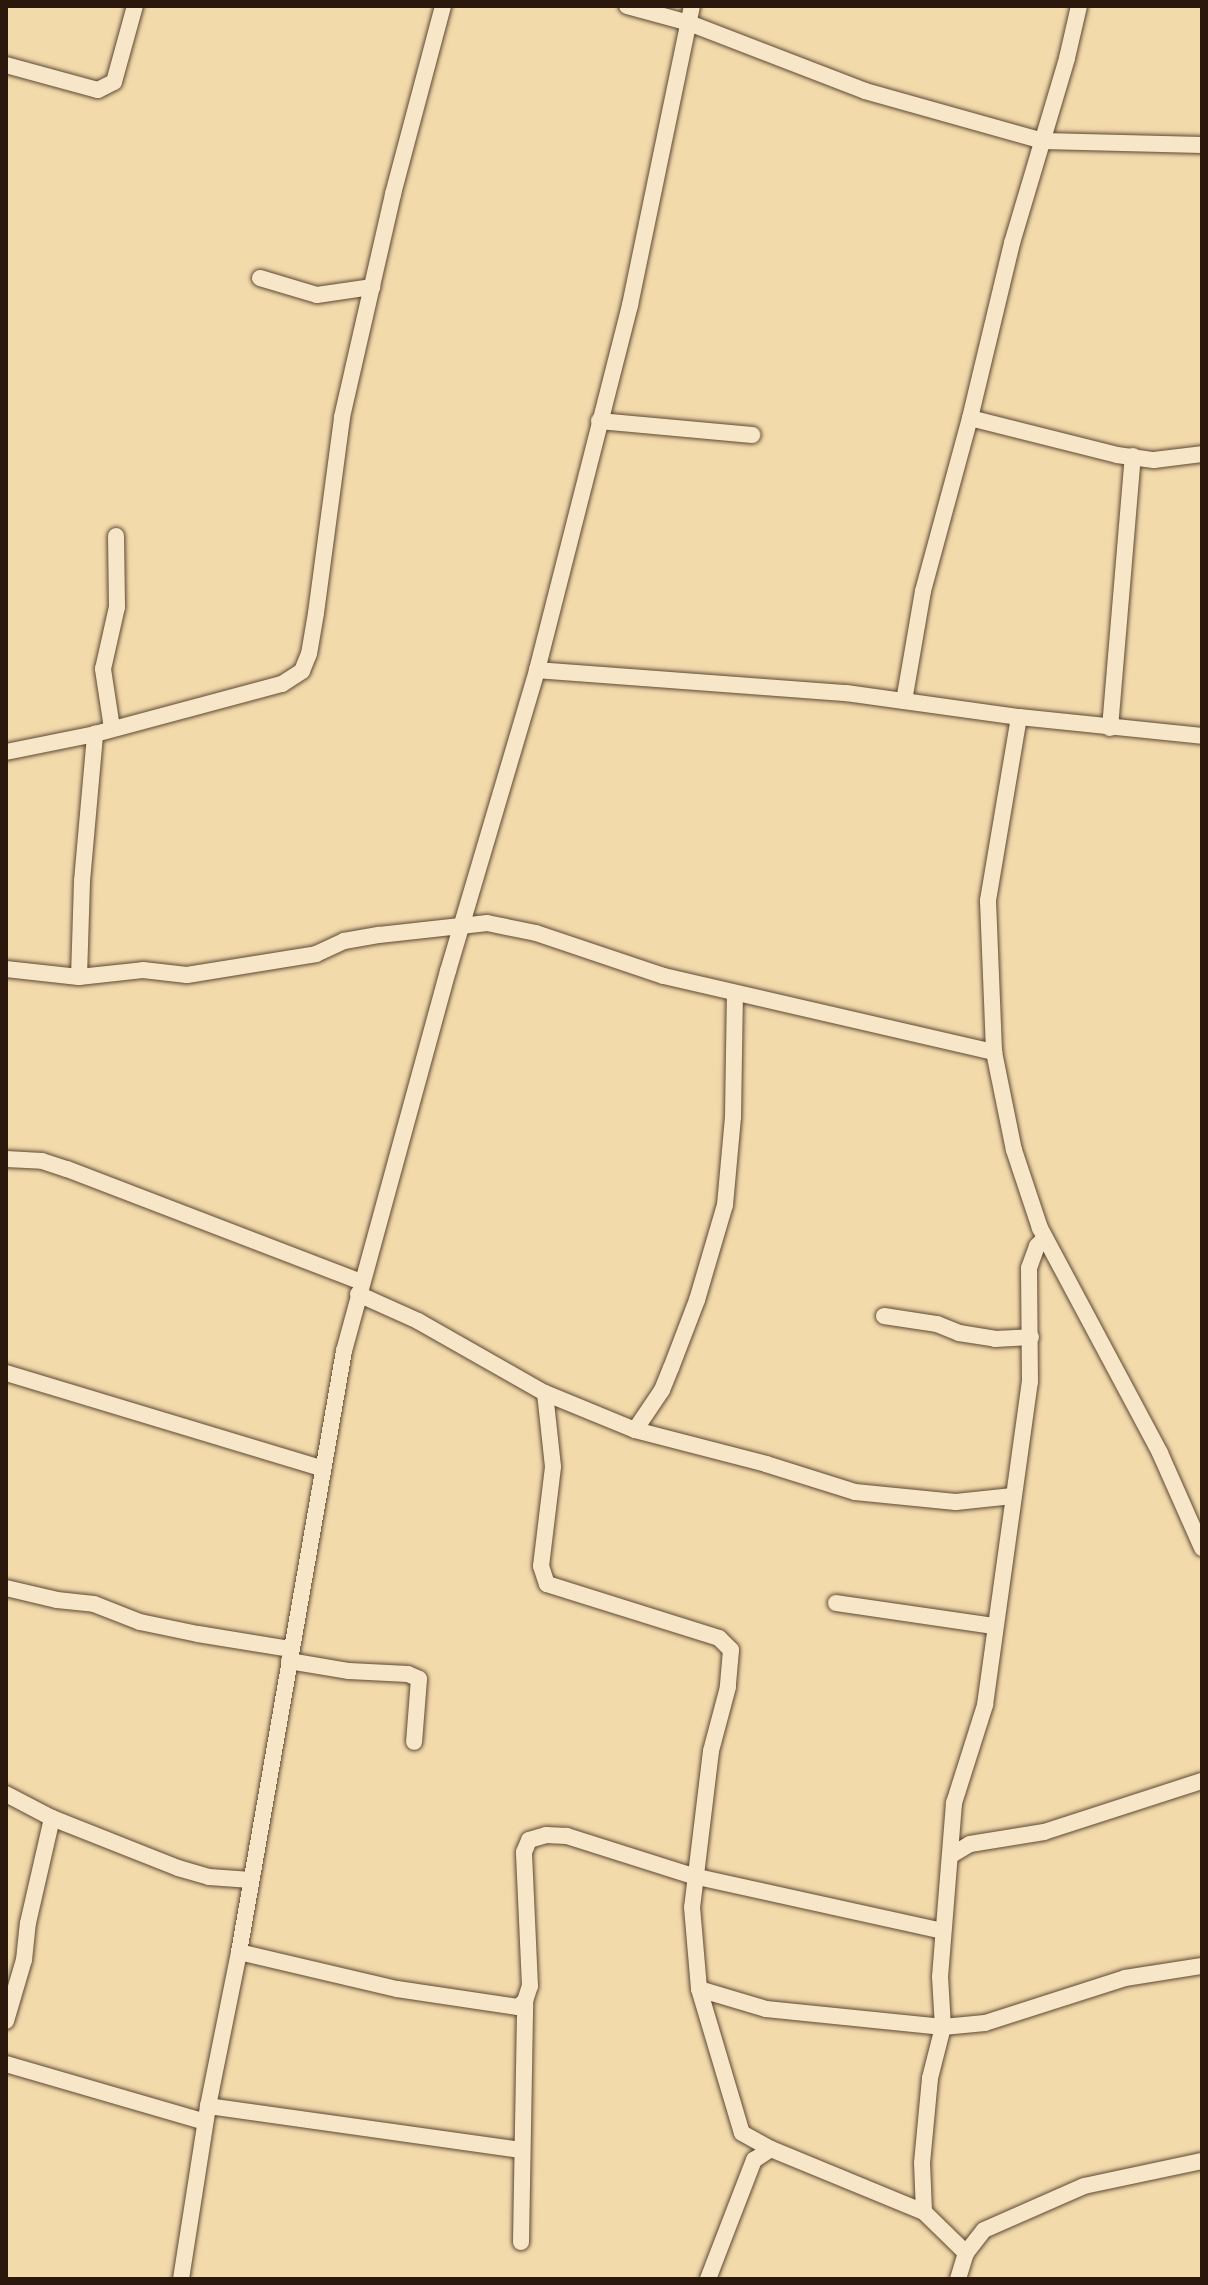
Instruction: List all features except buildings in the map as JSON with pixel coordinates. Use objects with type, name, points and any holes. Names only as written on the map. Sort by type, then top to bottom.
[{"type":"street","points":[[6,65],[98,90],[114,82],[135,6]]},
{"type":"street","points":[[6,752],[95,734],[282,684],[302,671],[316,613],[342,417],[443,6]]},
{"type":"street","points":[[627,6],[691,14],[865,91],[1043,141],[1202,145]]},
{"type":"street","points":[[904,701],[923,591],[970,418],[1012,243],[1079,6]]},
{"type":"street","points":[[181,2279],[206,2114],[239,1952],[321,1468],[359,1288],[537,670],[630,305],[691,14]]},
{"type":"street","points":[[260,278],[317,295],[372,287]]},
{"type":"street","points":[[970,418],[1154,460],[1202,454]]},
{"type":"street","points":[[599,421],[752,435]]},
{"type":"street","points":[[1110,728],[1133,456]]},
{"type":"street","points":[[112,728],[103,669],[117,607],[116,536]]},
{"type":"street","points":[[537,670],[846,693],[1110,728],[1202,736]]},
{"type":"street","points":[[1019,717],[988,901],[994,1052],[1014,1150],[1045,1238],[1160,1453],[1202,1548]]},
{"type":"street","points":[[79,977],[82,881],[95,734]]},
{"type":"street","points":[[6,969],[79,977],[143,970],[187,975],[316,954],[355,939],[487,923],[536,933],[664,976],[915,1031],[994,1052]]},
{"type":"street","points":[[635,1430],[662,1390],[671,1368],[697,1300],[725,1205],[733,1117],[735,994]]},
{"type":"street","points":[[6,1159],[42,1161],[67,1169],[359,1288],[545,1393],[635,1430],[766,1464],[855,1492],[956,1502],[1013,1496]]},
{"type":"street","points":[[924,2212],[922,2163],[930,2078],[943,2027],[940,1977],[952,1831],[959,1780],[985,1705],[1030,1382],[1029,1268],[1037,1246],[1045,1238]]},
{"type":"street","points":[[884,1316],[937,1324],[959,1333],[995,1339],[1031,1337]]},
{"type":"street","points":[[6,1373],[321,1468]]},
{"type":"street","points":[[545,1393],[553,1467],[541,1566],[547,1584],[719,1638],[731,1650],[728,1687],[711,1751],[693,1876],[699,1989],[742,2133],[754,2160]]},
{"type":"street","points":[[6,1588],[57,1600],[94,1604],[140,1622],[349,1671],[408,1674],[419,1679],[414,1742]]},
{"type":"street","points":[[836,1603],[994,1626]]},
{"type":"street","points":[[950,1856],[970,1844],[1044,1832],[1202,1781]]},
{"type":"street","points":[[6,1794],[52,1818],[188,1871],[209,1877],[251,1880]]},
{"type":"street","points":[[6,2021],[24,1960],[28,1923],[52,1818]]},
{"type":"street","points":[[952,1831],[970,1844]]},
{"type":"street","points":[[521,2242],[525,2001],[530,1986],[523,1862],[529,1840],[535,1836],[567,1836],[693,1876],[943,1931]]},
{"type":"street","points":[[239,1952],[397,1989],[470,2002],[508,2008],[518,2007],[525,2001]]},
{"type":"street","points":[[699,1989],[766,2009],[943,2027],[985,2023],[1125,1978],[1202,1966]]},
{"type":"street","points":[[6,2064],[206,2114],[522,2150]]},
{"type":"street","points":[[742,2133],[771,2149],[924,2212],[966,2253]]},
{"type":"street","points":[[708,2279],[754,2160],[771,2149]]},
{"type":"street","points":[[958,2279],[966,2253],[984,2230],[1084,2186],[1202,2161]]}]
